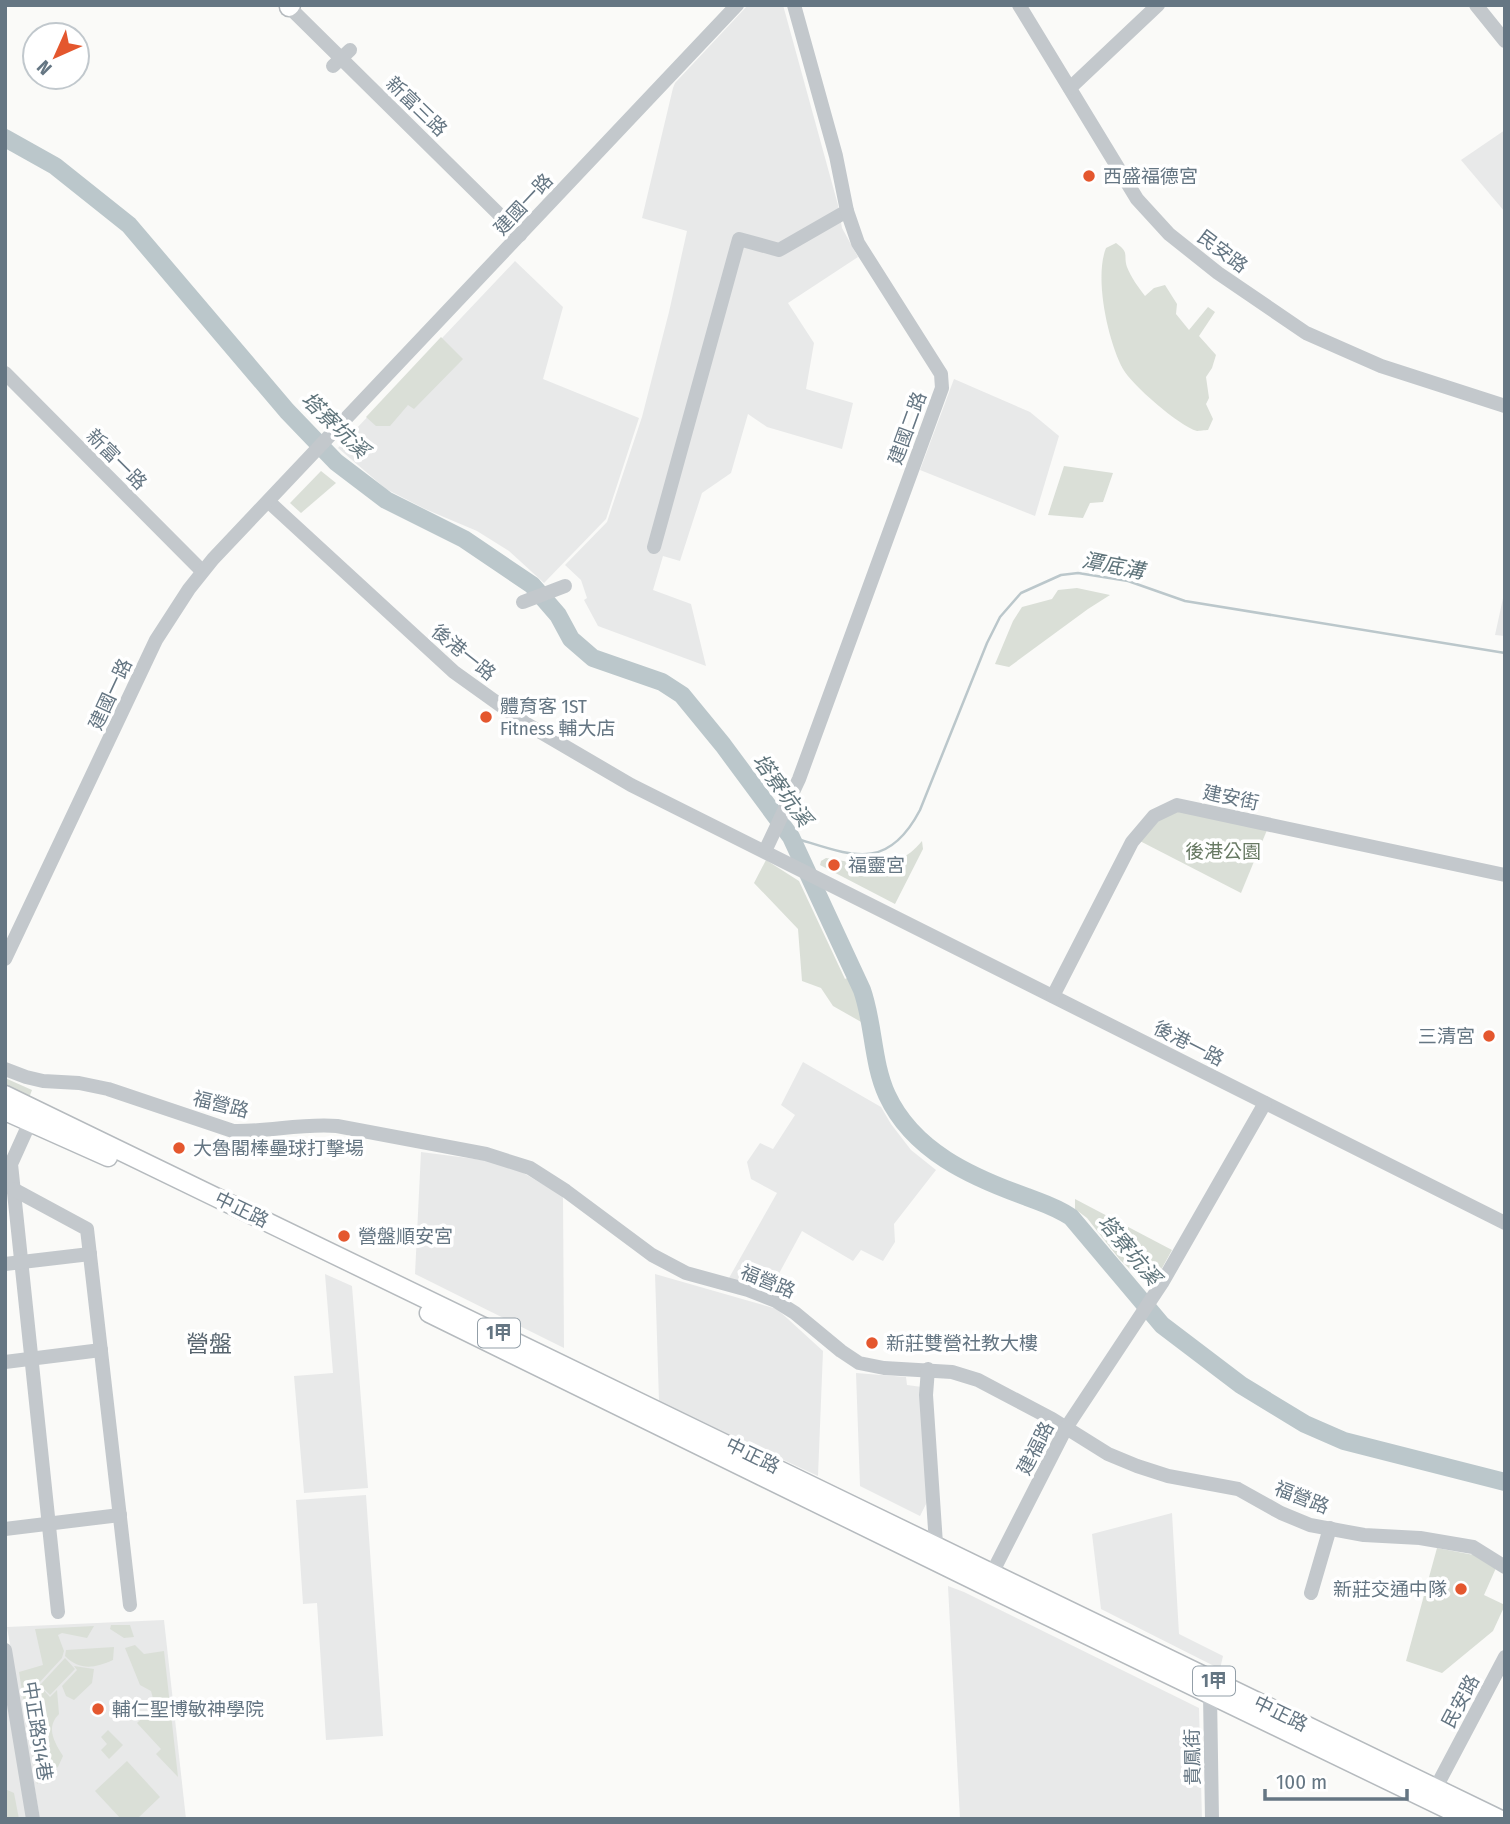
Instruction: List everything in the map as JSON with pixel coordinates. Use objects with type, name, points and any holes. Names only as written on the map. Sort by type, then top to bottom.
[{"type":"main road","name":"中正路","points":[[5,1094],[936,1544],[989,1580],[1210,1694],[1433,1794],[1499,1819]]},
{"type":"main road","name":"中正路","points":[[5,1111],[235,1216],[1433,1794],[1468,1819]]},
{"type":"street","name":"建國一路","points":[[5,959],[156,640],[202,571],[737,5]]},
{"type":"street","name":"建國二路","points":[[769,850],[865,602],[942,388],[941,374],[864,253],[847,211],[836,156],[794,5]]},
{"type":"street","name":"民安路","points":[[1019,5],[1138,200],[1169,234],[1218,273],[1306,333],[1381,366],[1505,406]]},
{"type":"street","points":[[1070,88],[1158,5]]},
{"type":"street","points":[[1476,5],[1505,41]]},
{"type":"street","name":"新富三路","points":[[289,6],[520,235]]},
{"type":"street","points":[[654,547],[739,239],[779,250],[847,211]]},
{"type":"street","name":"新富一路","points":[[5,373],[202,571]]},
{"type":"street","name":"後港一路","points":[[269,502],[454,673],[525,723],[631,785],[769,850],[856,897],[1505,1223]]},
{"type":"street","points":[[523,603],[565,586]]},
{"type":"street","name":"建安街","points":[[1053,996],[1132,842],[1154,816],[1177,805],[1505,875]]},
{"type":"street","name":"福營路","points":[[5,1069],[43,1081],[79,1083],[108,1089],[233,1131],[253,1132],[315,1124],[337,1126],[486,1154],[519,1164],[566,1191],[659,1259],[686,1273],[748,1290],[776,1301],[859,1363],[884,1368],[951,1372],[978,1380],[1108,1454],[1138,1466],[1168,1476],[1238,1489],[1310,1525],[1364,1535],[1420,1538],[1473,1547],[1505,1567]]},
{"type":"street","name":"建福路","points":[[989,1580],[1066,1428],[1158,1289],[1265,1103]]},
{"type":"street","points":[[30,1122],[10,1164],[58,1612]]},
{"type":"street","points":[[13,1189],[87,1229],[130,1605]]},
{"type":"street","points":[[5,1264],[90,1254]]},
{"type":"street","points":[[5,1362],[101,1350]]},
{"type":"street","points":[[928,1369],[926,1395],[936,1544]]},
{"type":"street","points":[[5,1529],[120,1515]]},
{"type":"street","points":[[1311,1594],[1329,1528]]},
{"type":"street","name":"中正路514巷","points":[[5,1650],[33,1819]]},
{"type":"street","name":"民安路","points":[[1433,1794],[1505,1657]]},
{"type":"street","name":"貴鳳街","points":[[1210,1694],[1212,1819]]},
{"type":"shaded area","points":[[748,5],[783,5],[842,228],[858,257],[788,303],[814,343],[806,389],[853,403],[842,449],[767,427],[748,414],[731,473],[702,493],[680,561],[663,556],[653,590],[691,604],[706,666],[598,626],[584,600],[587,598],[581,580],[565,565],[607,522],[642,417],[669,312],[687,231],[642,218],[673,88]]},
{"type":"shaded area","points":[[1505,130],[1505,212],[1461,160]]},
{"type":"shaded area","points":[[515,261],[563,307],[543,379],[639,418],[606,519],[544,583],[509,551],[477,531],[386,489],[338,448]]},
{"type":"shaded area","points":[[954,379],[1030,412],[1059,436],[1035,516],[920,470]]},
{"type":"shaded area","points":[[1505,589],[1505,636],[1495,635]]},
{"type":"shaded area","points":[[803,1062],[881,1107],[911,1150],[936,1170],[894,1224],[895,1242],[883,1261],[861,1250],[853,1261],[802,1231],[769,1292],[729,1278],[777,1193],[751,1179],[747,1162],[760,1143],[773,1149],[795,1115],[781,1105]]},
{"type":"shaded area","points":[[421,1152],[491,1161],[520,1171],[563,1196],[564,1348],[415,1274]]},
{"type":"shaded area","points":[[325,1274],[352,1286],[368,1488],[304,1493],[294,1376],[333,1373]]},
{"type":"shaded area","points":[[655,1274],[777,1309],[823,1351],[818,1476],[659,1402]]},
{"type":"shaded area","points":[[856,1373],[906,1377],[907,1385],[922,1387],[927,1502],[920,1516],[860,1486]]},
{"type":"shaded area","points":[[366,1495],[383,1736],[326,1740],[317,1603],[303,1604],[296,1500]]},
{"type":"shaded area","points":[[1172,1513],[1179,1634],[1223,1656],[1220,1669],[1101,1609],[1092,1534]]},
{"type":"shaded area","points":[[948,1586],[1199,1708],[1202,1819],[960,1819]]},
{"type":"shaded area","name":"輔仁聖博敏神學院","points":[[164,1620],[186,1819],[40,1819],[7,1627]]},
{"type":"shaded area","points":[[5,1690],[27,1819],[5,1819]]},
{"type":"green space","points":[[1116,243],[1125,252],[1129,271],[1145,296],[1154,288],[1165,285],[1177,304],[1176,314],[1189,330],[1208,307],[1215,312],[1199,336],[1216,355],[1206,377],[1209,398],[1206,404],[1213,419],[1208,430],[1197,431],[1189,428],[1168,413],[1128,376],[1117,357],[1104,309],[1101,276],[1106,248]]},
{"type":"green space","points":[[441,337],[463,359],[414,409],[408,405],[390,426],[376,426],[366,417]]},
{"type":"green space","points":[[1064,466],[1113,473],[1103,502],[1090,503],[1083,518],[1048,515]]},
{"type":"green space","points":[[321,471],[336,483],[301,513],[290,503]]},
{"type":"green space","points":[[1077,588],[1110,595],[1009,667],[995,664],[1013,621],[1022,607],[1052,599],[1058,590]]},
{"type":"green space","name":"後港公園","points":[[1176,811],[1267,830],[1241,893],[1136,839],[1148,826]]},
{"type":"green space","points":[[922,841],[923,849],[895,904],[820,865],[826,858],[866,864],[889,863],[901,859]]},
{"type":"green space","points":[[766,860],[799,881],[845,979],[853,975],[862,994],[870,1027],[833,1006],[821,988],[802,981],[798,929],[754,883]]},
{"type":"green space","points":[[5,1078],[32,1090],[29,1098],[5,1087]]},
{"type":"green space","points":[[1075,1199],[1172,1250],[1151,1288],[1120,1260],[1087,1218],[1075,1209]]},
{"type":"green space","points":[[1437,1548],[1474,1555],[1496,1568],[1484,1595],[1505,1605],[1493,1631],[1442,1673],[1406,1661]]},
{"type":"green space","points":[[111,1625],[130,1625],[134,1637],[124,1638],[110,1629]]},
{"type":"green space","points":[[94,1626],[87,1638],[62,1633],[58,1635],[64,1651],[62,1658],[38,1684],[50,1697],[57,1690],[59,1714],[52,1730],[63,1756],[58,1767],[37,1784],[19,1672],[43,1665],[35,1629]]},
{"type":"green space","points":[[135,1645],[144,1654],[164,1651],[178,1777],[156,1754],[161,1749],[137,1723],[155,1706],[151,1691],[140,1685],[125,1648]]},
{"type":"green space","points":[[114,1647],[113,1660],[100,1665],[82,1666],[65,1656],[66,1650]]},
{"type":"green space","points":[[65,1658],[75,1669],[50,1695],[40,1685]]},
{"type":"green space","points":[[74,1666],[94,1669],[92,1683],[74,1700],[66,1696],[62,1686],[77,1670]]},
{"type":"green space","points":[[108,1730],[123,1745],[109,1759],[101,1750],[107,1744],[101,1737]]},
{"type":"green space","points":[[127,1761],[160,1797],[137,1819],[121,1819],[95,1791]]},
{"type":"green space","points":[[5,1789],[14,1793],[19,1819],[5,1819]]},
{"type":"waterway","name":"塔寮坑溪","points":[[5,138],[55,166],[129,225],[287,411],[336,462],[386,500],[464,539],[532,585],[558,615],[571,639],[593,658],[662,682],[682,695],[791,837],[862,990],[878,1069],[887,1095],[898,1115],[928,1147],[965,1171],[1071,1217],[1162,1325],[1241,1385],[1305,1424],[1344,1441],[1505,1482]]},
{"type":"waterway","name":"潭底溝","points":[[791,837],[848,853],[880,852],[894,844],[907,831],[920,810],[1000,617],[1021,593],[1061,575],[1078,573],[1128,581],[1185,601],[1505,653]]},
{"type":"place","name":"西盛福德宮","points":[[1089,176]]},
{"type":"place","name":"體育客 1ST Fitness 輔大店","points":[[486,717]]},
{"type":"place","name":"福靈宮","points":[[834,865]]},
{"type":"place","name":"三清宮","points":[[1489,1036]]},
{"type":"place","name":"大魯閣棒壘球打擊場","points":[[179,1148]]},
{"type":"place","name":"營盤順安宮","points":[[344,1236]]},
{"type":"place","name":"新莊雙營社教大樓","points":[[872,1343]]},
{"type":"place","name":"新莊交通中隊","points":[[1461,1589]]},
{"type":"place","name":"輔仁聖博敏神學院","points":[[98,1709]]},
{"type":"district","name":"營盤","points":[[209,1344]]}]
